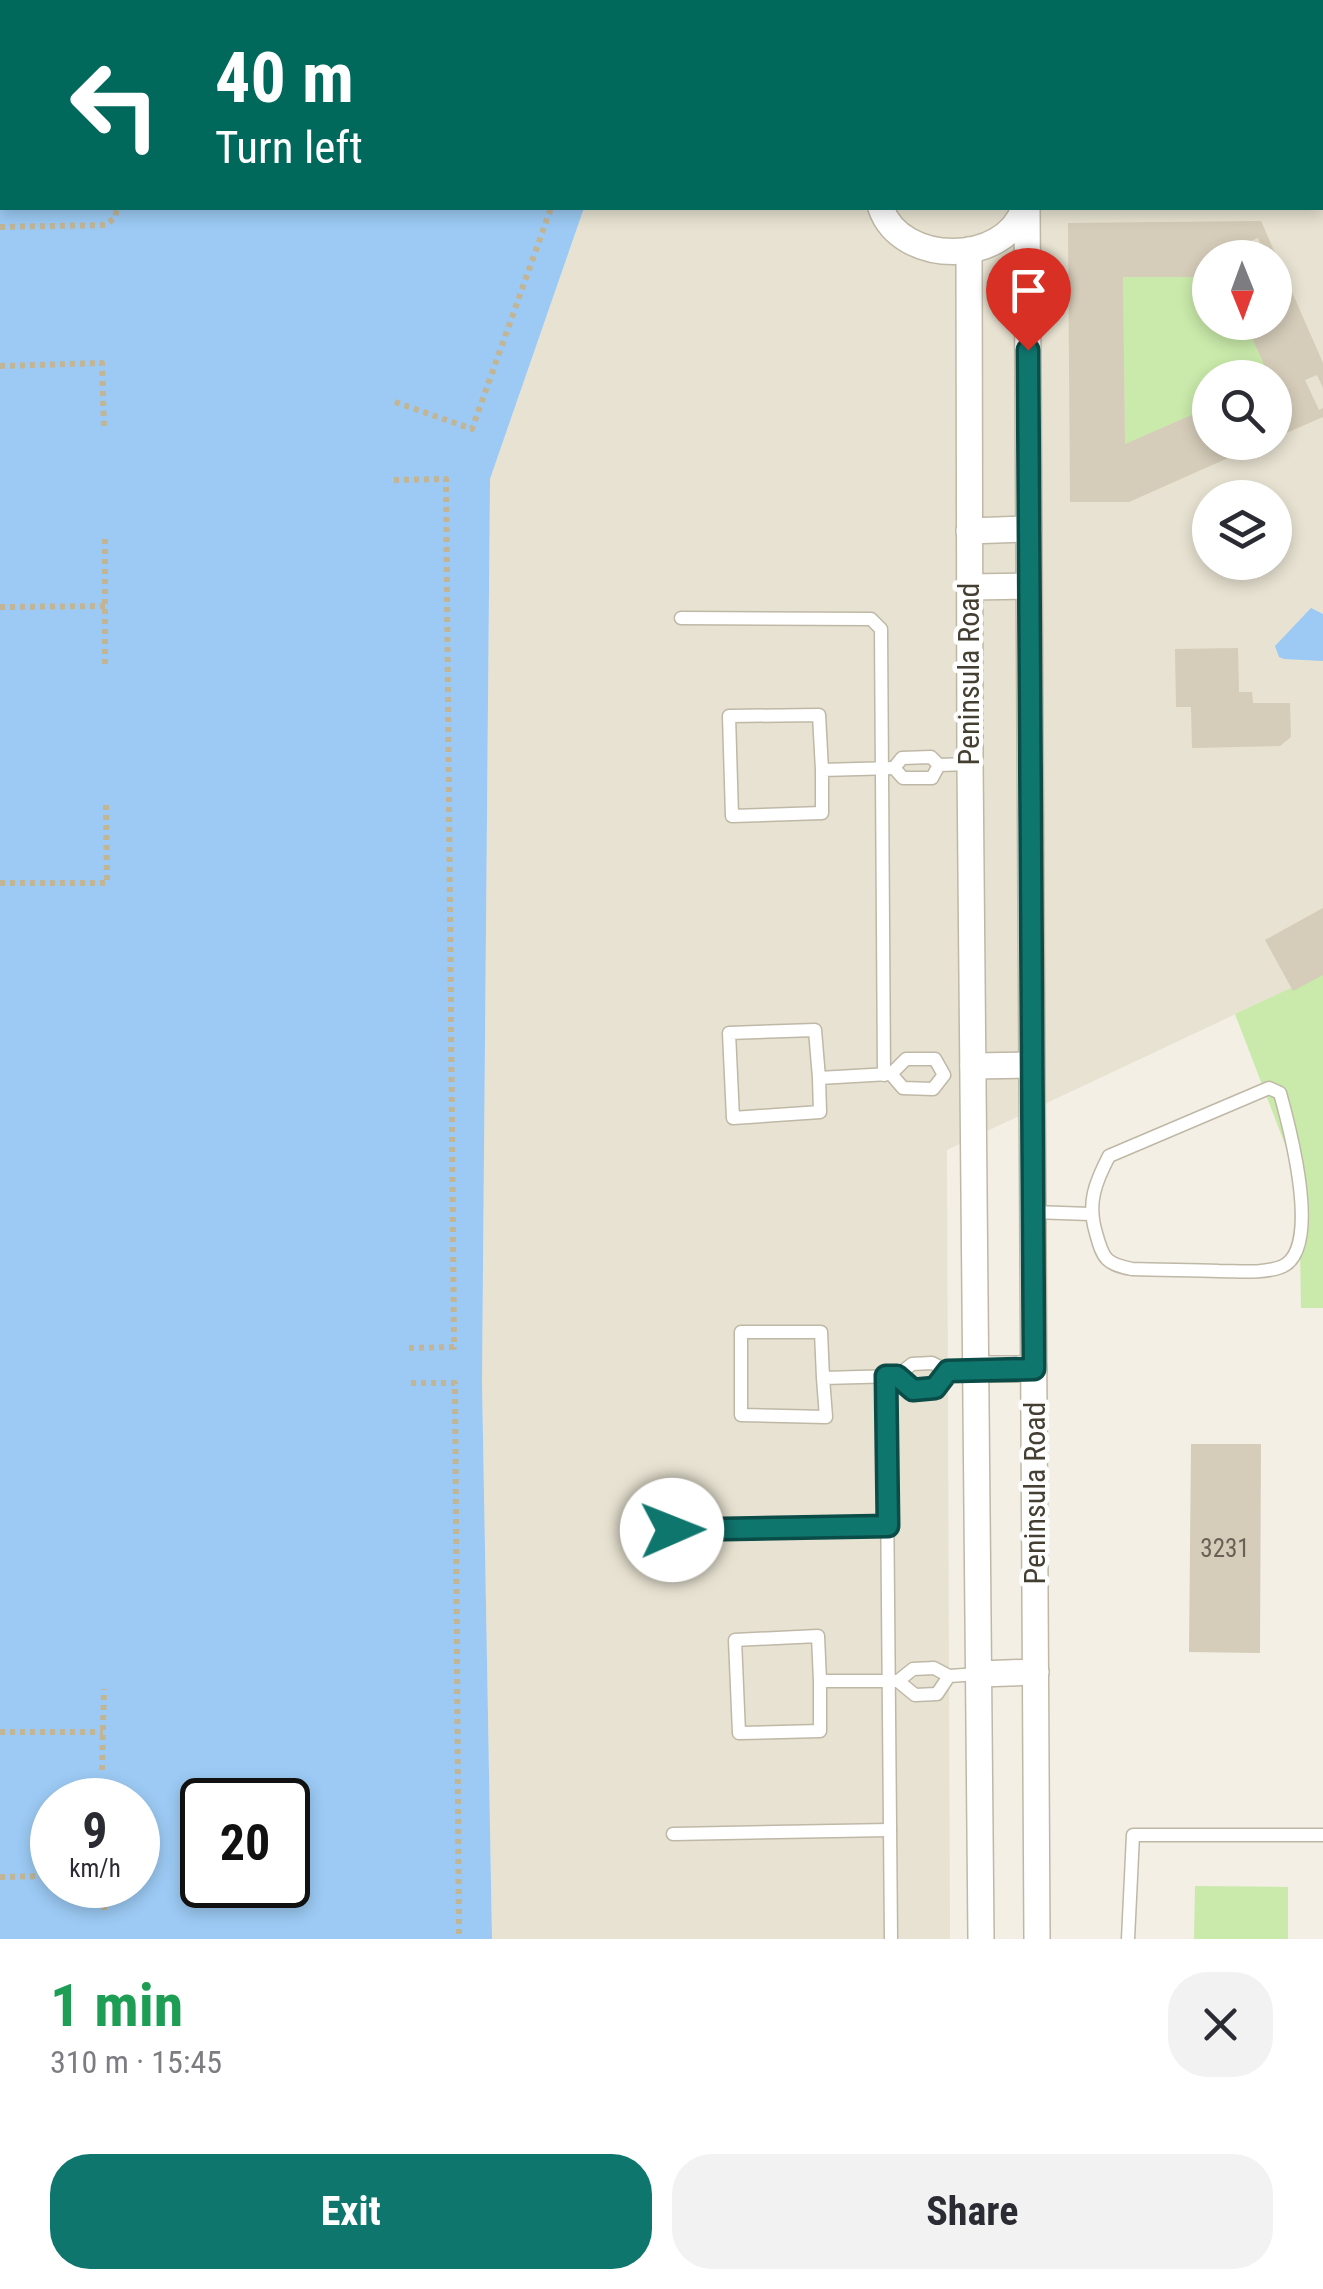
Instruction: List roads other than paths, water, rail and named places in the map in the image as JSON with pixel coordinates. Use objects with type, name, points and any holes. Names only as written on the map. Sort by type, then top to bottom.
[{"type":"street","name":"Peninsula Road","points":[[882,210],[894,231],[906,242],[939,250],[969,250],[1001,239],[1014,228],[1024,210]]},
{"type":"street","name":"Peninsula Road","points":[[1025,210],[1038,1939]]},
{"type":"street","name":"Peninsula Road","points":[[969,250],[981,1939]]},
{"type":"street","points":[[969,530],[1029,530]]},
{"type":"street","points":[[969,587],[1029,586]]},
{"type":"street","points":[[974,1071],[1032,1066]]},
{"type":"street","points":[[977,1369],[1034,1369]]},
{"type":"street","points":[[980,1674],[1036,1672]]},
{"type":"lane","points":[[681,618],[871,620],[881,628],[888,768],[888,1074],[903,1088],[933,1088],[944,1074],[974,1071]]},
{"type":"lane","points":[[819,715],[822,770],[822,813],[732,816],[729,716],[819,715]]},
{"type":"lane","points":[[822,770],[888,768],[902,758],[930,757],[938,765],[970,764]]},
{"type":"lane","points":[[888,768],[903,778],[932,778],[938,765]]},
{"type":"lane","points":[[816,1030],[818,1078],[820,1112],[733,1118],[729,1033],[816,1030]]},
{"type":"lane","points":[[818,1078],[888,1074],[906,1060],[936,1060],[944,1074]]},
{"type":"lane","points":[[1269,1088],[1280,1093],[1304,1182],[1306,1222],[1298,1256],[1284,1267],[1256,1271],[1132,1270],[1114,1266],[1102,1256],[1090,1214],[1097,1180],[1109,1156],[1260,1090],[1269,1088]]},
{"type":"lane","points":[[1032,1212],[1090,1214]]},
{"type":"lane","points":[[741,1332],[821,1332],[823,1378],[826,1418],[741,1415],[741,1332]]},
{"type":"lane","points":[[823,1378],[891,1376],[912,1364],[932,1363],[948,1371],[977,1369]]},
{"type":"lane","points":[[891,1376],[913,1390],[935,1388],[948,1371]]},
{"type":"lane","points":[[891,1376],[891,1939]]},
{"type":"lane","points":[[672,1530],[888,1526]]},
{"type":"lane","points":[[818,1636],[820,1681],[820,1731],[739,1733],[735,1640],[818,1636]]},
{"type":"lane","points":[[820,1681],[894,1681],[913,1669],[934,1668],[950,1676],[980,1674]]},
{"type":"lane","points":[[894,1681],[915,1695],[937,1694],[950,1676]]},
{"type":"lane","points":[[672,1834],[890,1830]]},
{"type":"lane","points":[[1128,1939],[1133,1835],[1323,1834]]},
{"type":"water","points":[[0,210],[583,210],[490,479],[482,1381],[492,1939],[0,1939]]},
{"type":"water","points":[[1311,608],[1323,614],[1323,661],[1279,657],[1275,646]]}]
